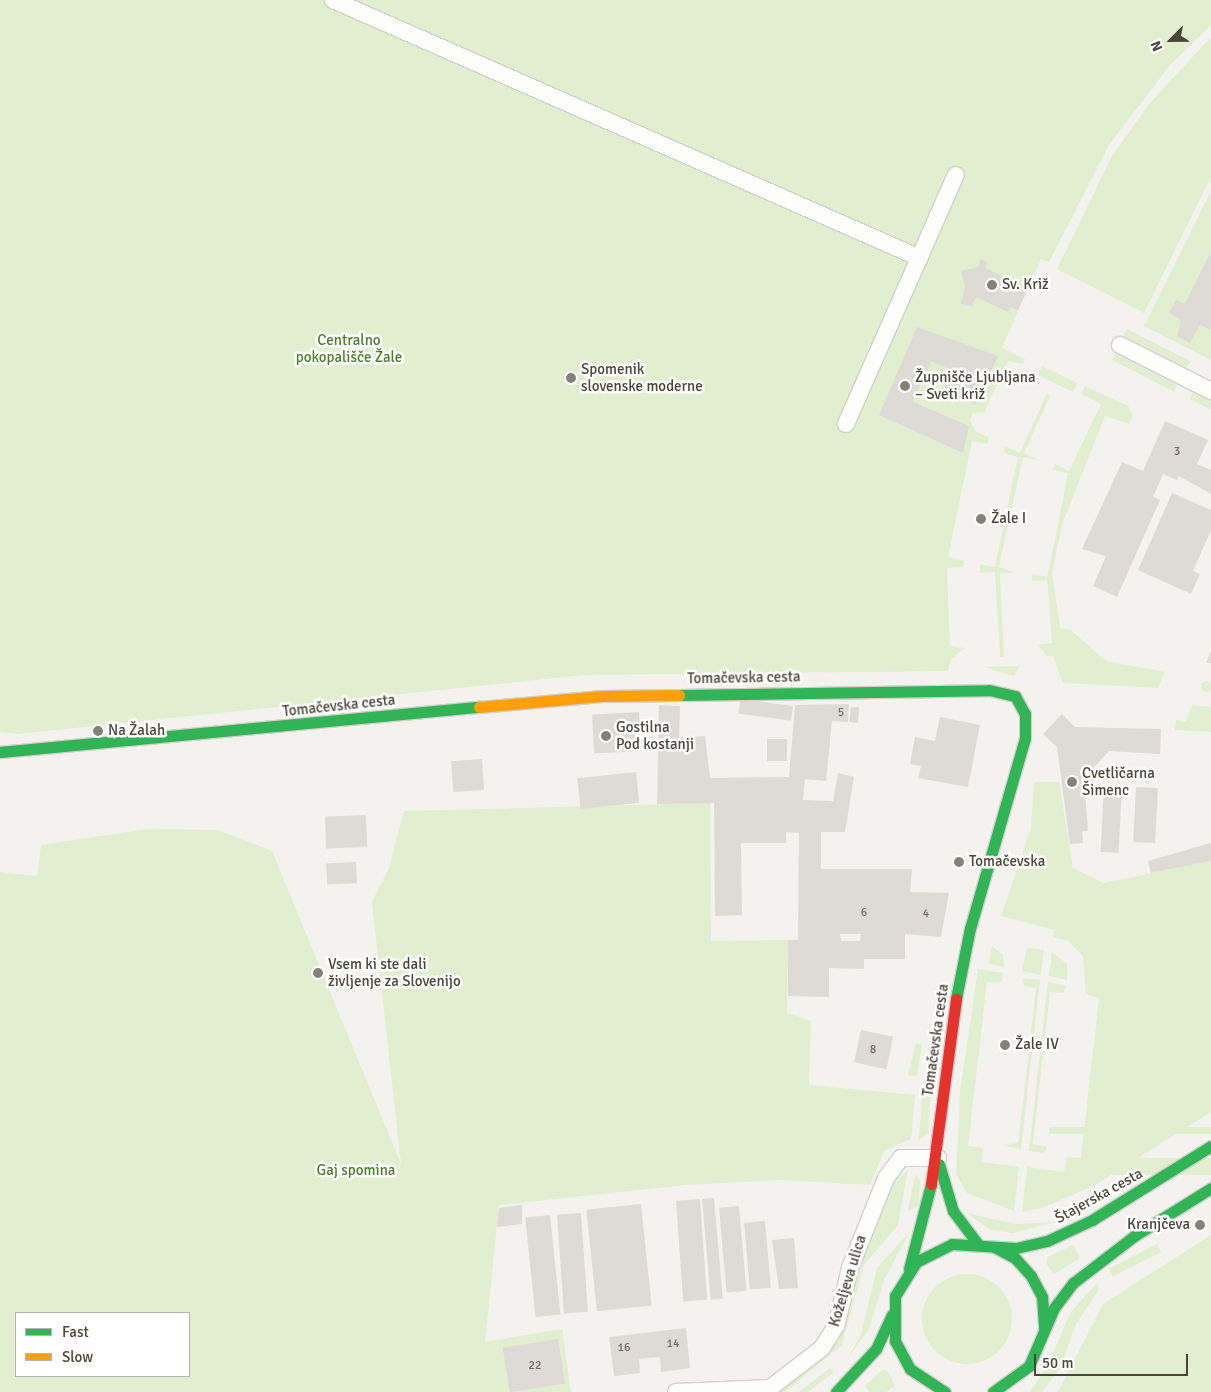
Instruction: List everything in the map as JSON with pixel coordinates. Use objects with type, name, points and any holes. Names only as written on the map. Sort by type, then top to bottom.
[{"type":"street","points":[[334,0],[920,258]]},
{"type":"street","points":[[846,424],[956,176]]},
{"type":"street","points":[[1120,345],[1211,391]]},
{"type":"street","name":"Tomačevska cesta","points":[[0,752],[602,696],[1007,693],[1023,706],[1025,738],[968,936],[952,1022],[938,1158],[909,1269]]},
{"type":"street","name":"Štajerska cesta","points":[[836,1392],[876,1349],[892,1313],[898,1288],[909,1269],[944,1246],[977,1243],[994,1247],[1025,1247],[1055,1238],[1092,1220],[1211,1146]]},
{"type":"street","name":"Koželjeva ulica","points":[[676,1392],[770,1388],[832,1335],[861,1237],[895,1163],[906,1156],[938,1158]]},
{"type":"street","name":"Tomačevska cesta","points":[[938,1158],[949,1204],[977,1243]]},
{"type":"street","name":"Štajerska cesta","points":[[1019,1392],[1054,1308],[1073,1283],[1134,1236],[1211,1188]]},
{"type":"street","name":"Štajerska cesta","points":[[994,1247],[1024,1266],[1037,1286],[1044,1309],[1042,1337]]},
{"type":"street","name":"Štajerska cesta","points":[[892,1313],[894,1341],[904,1360],[917,1376],[944,1392]]},
{"type":"street","points":[[993,1392],[1029,1366]]},
{"type":"street","name":"Štajerska cesta","points":[[926,1392],[944,1392]]},
{"type":"green space","name":"Centralno pokopališče Žale","points":[[0,0],[1211,0],[1211,25],[1170,65],[1109,145],[1049,262],[1041,259],[1002,348],[1025,359],[1023,364],[1008,361],[984,412],[973,413],[970,421],[976,432],[989,437],[987,444],[972,441],[948,557],[964,561],[963,567],[947,568],[950,646],[965,648],[951,659],[948,671],[584,675],[17,734],[0,732]]},
{"type":"green space","points":[[1211,37],[1211,177],[1144,313],[1057,269],[1112,156],[1149,104]]},
{"type":"green space","points":[[1211,191],[1211,360],[1144,326]]},
{"type":"green space","points":[[1127,329],[1190,361],[1187,368],[1123,336]]},
{"type":"green space","points":[[1116,353],[1177,384],[1174,391],[1112,360]]},
{"type":"green space","points":[[1042,366],[1077,383],[1073,392],[1038,375]]},
{"type":"green space","points":[[1085,386],[1128,406],[1133,415],[1130,424],[1105,416],[1063,522],[1052,572],[1060,628],[1071,630],[1106,661],[1165,672],[1158,688],[1063,683],[1053,656],[1047,656],[1038,645],[1052,643],[1048,588],[1047,580],[1032,581],[1032,574],[1047,577],[1068,473],[1053,470],[1055,464],[1069,471],[1101,404],[1082,394]]},
{"type":"green space","points":[[1193,392],[1211,401],[1211,410],[1190,399]]},
{"type":"green space","points":[[1047,393],[1050,396],[1024,453],[1038,460],[1023,457],[999,567],[1015,573],[1000,573],[1004,657],[1000,657],[995,572],[980,573],[980,564],[995,567],[1018,457],[1004,453],[1005,446],[1020,453]]},
{"type":"green space","points":[[1020,666],[1014,676],[984,667]]},
{"type":"green space","points":[[1206,680],[1212,686],[1206,692],[1200,686]]},
{"type":"green space","points":[[1192,705],[1211,707],[1211,732],[1175,730],[1176,720],[1186,721]]},
{"type":"green space","points":[[1034,782],[1059,782],[1073,868],[1104,883],[1211,861],[1211,1112],[1095,1185],[1042,1208],[1022,1212],[1027,1167],[1064,1172],[1067,1157],[1081,1158],[1099,998],[1086,994],[1083,956],[1068,941],[1053,937],[1055,930],[1001,916],[1031,828]]},
{"type":"green space","name":"Gaj spomina","points":[[710,803],[711,941],[788,940],[787,1013],[811,1021],[809,1085],[915,1095],[911,1139],[884,1151],[870,1185],[781,1180],[686,1185],[499,1205],[485,1342],[562,1329],[571,1392],[0,1392],[0,872],[37,876],[41,845],[148,829],[218,830],[272,851],[401,1164],[372,902],[389,868],[404,811]]},
{"type":"green space","points":[[992,946],[1003,955],[1004,967],[989,964]]},
{"type":"green space","points":[[1027,948],[1044,950],[1041,975],[1022,971]]},
{"type":"green space","points":[[1052,952],[1067,964],[1067,980],[1049,976]]},
{"type":"green space","points":[[978,969],[1003,973],[1001,983],[987,982],[968,1146],[983,1148],[982,1162],[1019,1167],[1014,1211],[967,1193],[956,1174],[960,1092]]},
{"type":"green space","points":[[1022,978],[1040,980],[1021,1150],[1003,1145],[1018,1143],[1029,1051],[1036,988],[1024,986]]},
{"type":"green space","points":[[1048,982],[1066,986],[1063,993],[1050,992],[1033,1144],[1047,1147],[1044,1153],[1029,1151]]},
{"type":"green space","points":[[933,1038],[938,1038],[932,1087],[923,1086]]},
{"type":"green space","points":[[916,1043],[922,1045],[917,1076],[908,1075]]},
{"type":"green space","points":[[922,1096],[931,1097],[928,1133],[919,1140]]},
{"type":"green space","points":[[1049,1127],[1211,1127],[1211,1134],[1049,1134]]},
{"type":"green space","points":[[1066,1158],[1211,1158],[1211,1175],[1066,1175]]},
{"type":"green space","points":[[908,1170],[898,1225],[864,1265],[842,1345],[785,1392],[774,1392],[836,1342],[879,1211],[895,1181]]},
{"type":"green space","points":[[915,1174],[920,1180],[919,1206],[908,1211]]},
{"type":"green space","points":[[966,1213],[1016,1224],[1057,1222],[1012,1233],[991,1230]]},
{"type":"green space","points":[[911,1230],[884,1280],[869,1329],[847,1359],[861,1335],[877,1268]]},
{"type":"green space","points":[[1211,1235],[1211,1392],[1058,1392],[1103,1304]]},
{"type":"green space","points":[[1157,1244],[1161,1252],[1113,1277],[1109,1269]]},
{"type":"green space","points":[[1073,1245],[1080,1258],[1054,1274],[1046,1264],[1047,1257]]},
{"type":"green space","points":[[958,1274],[976,1274],[992,1281],[1005,1294],[1012,1310],[1012,1328],[1005,1344],[992,1357],[976,1364],[958,1364],[942,1357],[929,1344],[922,1328],[922,1310],[929,1294],[942,1281]]},
{"type":"green space","points":[[1097,1283],[1099,1290],[1076,1324],[1060,1369],[1042,1392],[1030,1392],[1048,1365],[1070,1313]]},
{"type":"green space","points":[[830,1368],[834,1372],[808,1392],[799,1392]]},
{"type":"green space","points":[[882,1370],[888,1371],[895,1386],[886,1392],[869,1392],[865,1386]]},
{"type":"building","points":[[1211,251],[1211,330],[1200,325],[1190,343],[1177,337],[1181,320],[1169,313],[1176,300],[1185,304]]},
{"type":"building","name":"Sv. Križ","points":[[981,259],[987,262],[985,268],[1020,285],[1018,289],[1026,293],[1018,310],[1010,307],[1008,312],[976,297],[972,306],[961,304],[965,286],[961,271],[978,267]]},
{"type":"building","name":"Župnišče Ljubljana – Sveti križ","points":[[917,327],[998,356],[976,405],[942,390],[951,370],[931,361],[913,402],[969,426],[963,453],[879,415]]},
{"type":"building","points":[[1165,421],[1208,440],[1197,464],[1211,470],[1211,494],[1179,476],[1177,480],[1163,474],[1153,497],[1160,500],[1117,597],[1093,586],[1106,556],[1082,549],[1122,462],[1143,471]]},
{"type":"building","points":[[1172,493],[1211,510],[1211,530],[1193,571],[1200,574],[1191,594],[1138,570]]},
{"type":"building","points":[[1211,651],[1211,663],[1206,663]]},
{"type":"building","points":[[741,699],[793,706],[791,721],[738,713]]},
{"type":"building","points":[[849,704],[848,722],[832,721],[826,781],[805,779],[803,800],[833,801],[838,773],[854,777],[845,832],[821,832],[821,869],[912,869],[910,892],[949,893],[941,937],[905,934],[905,959],[864,959],[864,969],[829,968],[829,997],[788,996],[788,940],[798,940],[799,833],[786,832],[786,843],[741,843],[742,915],[715,916],[714,803],[657,804],[659,705],[680,706],[679,738],[705,736],[710,778],[789,777],[795,705]],"holes":[[[840,934],[861,934],[860,941],[841,941]]]},
{"type":"building","points":[[851,707],[859,707],[858,723],[849,722]]},
{"type":"building","points":[[639,712],[641,751],[594,753],[592,714]]},
{"type":"building","name":"Cvetličarna Šimenc","points":[[1062,714],[1075,727],[1161,729],[1160,754],[1109,751],[1084,778],[1088,831],[1082,831],[1083,843],[1070,844],[1057,747],[1043,734]]},
{"type":"building","points":[[940,717],[980,725],[968,787],[918,778],[921,766],[910,764],[915,737],[935,741]]},
{"type":"building","points":[[767,739],[787,739],[787,761],[767,761]]},
{"type":"building","points":[[482,759],[484,790],[453,792],[451,761]]},
{"type":"building","points":[[636,772],[639,803],[581,809],[577,778]]},
{"type":"building","points":[[1104,786],[1122,787],[1119,853],[1101,852]]},
{"type":"building","points":[[1136,787],[1158,788],[1155,843],[1133,842]]},
{"type":"building","points":[[366,815],[367,847],[326,848],[325,816]]},
{"type":"building","points":[[1211,843],[1211,861],[1151,873],[1148,861]]},
{"type":"building","points":[[356,862],[357,883],[327,885],[326,864]]},
{"type":"building","points":[[861,1030],[893,1037],[886,1069],[854,1062]]},
{"type":"building","points":[[714,1198],[723,1299],[711,1300],[702,1199]]},
{"type":"building","points":[[700,1199],[707,1300],[683,1301],[676,1201]]},
{"type":"building","points":[[641,1204],[652,1305],[597,1311],[586,1210]]},
{"type":"building","points":[[522,1205],[522,1224],[497,1227],[499,1208]]},
{"type":"building","points":[[739,1206],[746,1291],[726,1292],[719,1208]]},
{"type":"building","points":[[581,1213],[588,1312],[564,1313],[557,1215]]},
{"type":"building","points":[[550,1215],[560,1314],[536,1317],[525,1218]]},
{"type":"building","points":[[765,1221],[771,1288],[750,1290],[744,1223]]},
{"type":"building","points":[[794,1238],[798,1288],[779,1289],[772,1240]]},
{"type":"building","points":[[686,1328],[690,1368],[661,1372],[660,1357],[639,1359],[640,1373],[614,1376],[609,1337]]},
{"type":"building","points":[[558,1339],[565,1383],[510,1392],[503,1348]]},
{"type":"traffic: fast","points":[[679,695],[989,690],[1015,696],[1025,714],[1025,738],[970,928],[956,999]]},
{"type":"traffic: fast","points":[[0,752],[479,707]]},
{"type":"traffic: fast","points":[[945,1392],[910,1369],[895,1341],[895,1296],[916,1262],[952,1244],[1016,1248],[1047,1241],[1092,1220],[1211,1146]]},
{"type":"traffic: fast","points":[[939,1164],[953,1211],[977,1243]]},
{"type":"traffic: fast","points":[[909,1269],[931,1184]]},
{"type":"traffic: fast","points":[[993,1392],[1029,1366],[1054,1308],[1073,1283],[1134,1236],[1211,1188]]},
{"type":"traffic: fast","points":[[994,1247],[1015,1258],[1031,1276],[1042,1297],[1044,1329]]},
{"type":"traffic: fast","points":[[836,1392],[876,1349],[892,1314]]},
{"type":"traffic: slow","points":[[479,707],[602,696],[679,695]]},
{"type":"traffic: jam","points":[[931,1184],[956,999]]},
{"type":"place","name":"Sv. Križ","points":[[992,285]]},
{"type":"place","name":"Spomenik slovenske moderne","points":[[571,378]]},
{"type":"place","name":"Župnišče Ljubljana – Sveti križ","points":[[905,386]]},
{"type":"place","name":"Žale I","points":[[981,519]]},
{"type":"place","name":"Na Žalah","points":[[98,731]]},
{"type":"place","name":"Gostilna Pod kostanji","points":[[606,736]]},
{"type":"place","name":"Cvetličarna Šimenc","points":[[1072,782]]},
{"type":"place","name":"Tomačevska","points":[[959,862]]},
{"type":"place","name":"Vsem ki ste dali življenje za Slovenijo","points":[[318,973]]},
{"type":"place","name":"Žale IV","points":[[1005,1045]]},
{"type":"place","name":"Kranjčeva","points":[[1200,1225]]}]
